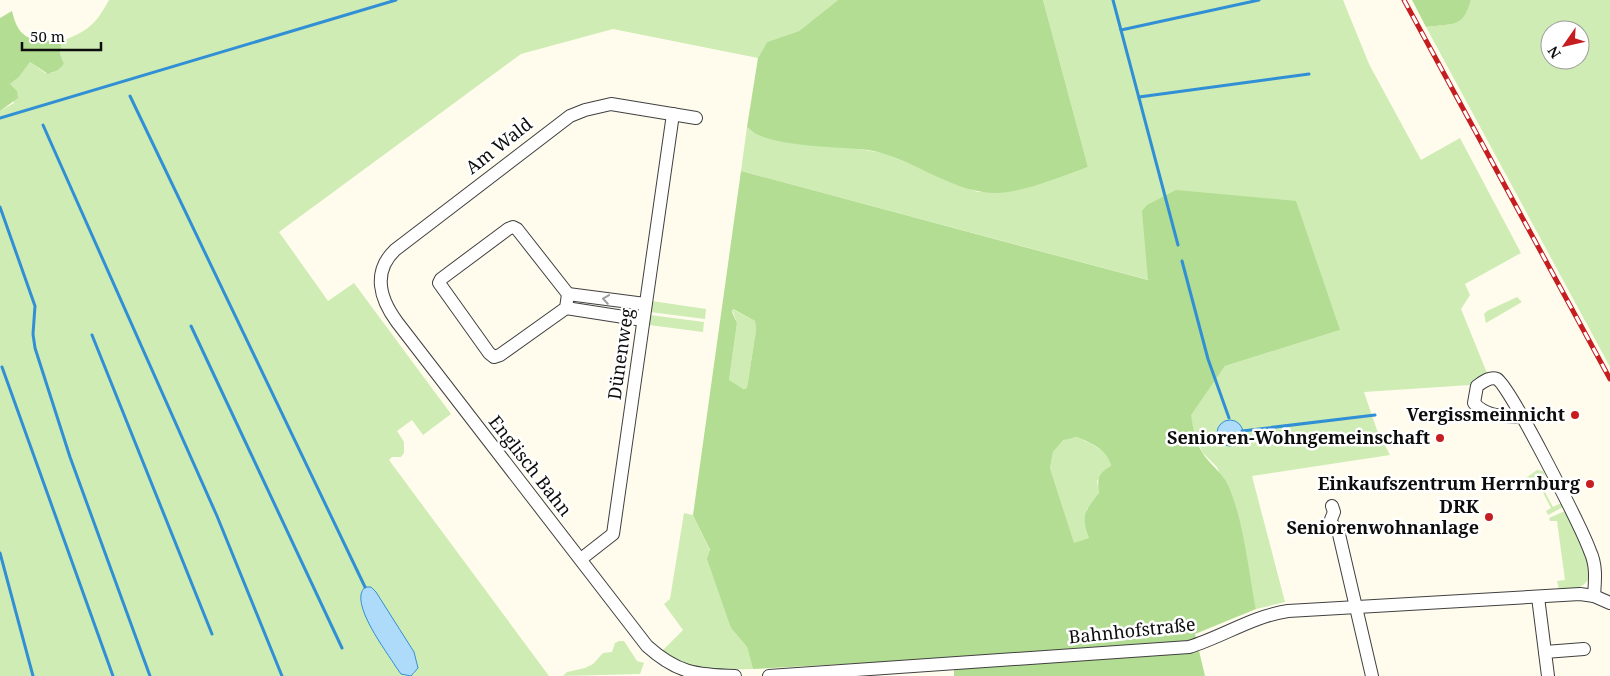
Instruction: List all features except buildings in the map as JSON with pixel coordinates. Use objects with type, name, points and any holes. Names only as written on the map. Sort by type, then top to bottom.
[{"type":"street","name":"Am Wald","points":[[380,280],[382,270],[389,256],[395,250],[570,116],[585,110],[611,104],[696,118]]},
{"type":"street","name":"Dünenweg","points":[[581,559],[614,534],[673,114]]},
{"type":"street","points":[[643,320],[566,308],[500,355],[494,357],[489,353],[439,283],[442,278],[508,228],[513,227],[517,229],[568,294],[645,304]]},
{"type":"street","name":"Englisch Bahn","points":[[380,280],[382,297],[388,310],[647,646],[668,663],[682,670],[702,675],[736,676]]},
{"type":"street","points":[[566,308],[568,294]]},
{"type":"street","points":[[1521,417],[1497,416],[1480,410],[1474,403],[1477,386],[1485,380],[1494,378],[1500,380],[1521,417],[1570,506],[1591,552],[1595,570],[1594,596]]},
{"type":"street","points":[[1332,506],[1334,512],[1330,522],[1338,530],[1372,676]]},
{"type":"street","name":"Bahnhofstraße","points":[[769,676],[876,673],[1188,647],[1279,612],[1580,594],[1594,596],[1610,603]]},
{"type":"street","points":[[1538,597],[1548,676]]},
{"type":"street","points":[[1544,652],[1584,649]]},
{"type":"green space","points":[[109,0],[838,0],[799,31],[767,42],[758,58],[613,29],[521,54],[279,232],[328,301],[354,283],[451,414],[423,435],[412,420],[397,431],[404,442],[404,453],[401,457],[392,457],[389,460],[549,676],[411,676],[415,673],[365,587],[361,591],[361,605],[407,676],[0,676],[0,111],[14,103],[10,84],[19,77],[30,62],[45,73],[52,73],[64,64],[60,54],[62,41],[90,26],[100,15]]},
{"type":"green space","points":[[838,0],[1043,0],[1088,167],[1028,188],[1004,193],[993,193],[961,186],[899,159],[868,150],[803,145],[769,139],[756,134],[747,127],[758,58],[767,42],[799,31]]},
{"type":"green space","points":[[1043,0],[1343,0],[1369,64],[1421,160],[1460,138],[1521,253],[1465,284],[1470,295],[1461,309],[1487,373],[1470,385],[1364,392],[1377,430],[1390,455],[1252,476],[1285,602],[1256,609],[1236,512],[1217,467],[1203,453],[1195,437],[1190,415],[1225,366],[1340,330],[1147,253],[1149,280],[741,171],[747,127],[752,132],[883,153],[978,192],[1045,181],[1088,167]]},
{"type":"green space","points":[[1412,0],[1471,0],[1464,16],[1456,23],[1426,27]]},
{"type":"green space","points":[[1471,0],[1610,0],[1610,367],[1426,27],[1456,23],[1464,16]]},
{"type":"green space","points":[[12,11],[19,29],[29,38],[62,41],[60,54],[64,64],[58,70],[48,74],[30,62],[19,77],[10,84],[17,91],[18,98],[0,111],[0,18]]},
{"type":"green space","points":[[741,171],[1148,280],[1142,211],[1147,205],[1176,190],[1296,201],[1340,330],[1225,366],[1191,415],[1200,447],[1225,480],[1233,499],[1242,530],[1256,609],[1195,634],[1205,676],[954,676],[954,658],[753,669],[747,647],[731,628],[707,559],[710,550],[693,515]],"holes":[[[733,309],[755,321],[756,330],[747,388],[743,389],[729,380],[737,323],[732,312]],[[1077,437],[1103,451],[1111,466],[1103,471],[1099,477],[1099,493],[1085,514],[1085,524],[1089,538],[1074,543],[1050,468],[1053,452],[1063,440]]]},
{"type":"green space","points":[[1517,297],[1522,302],[1486,323],[1484,314],[1487,311]]},
{"type":"green space","points":[[652,301],[706,309],[705,319],[650,312]]},
{"type":"green space","points":[[732,309],[755,321],[756,330],[747,388],[742,389],[729,380],[737,323]]},
{"type":"green space","points":[[650,315],[704,322],[703,332],[649,325]]},
{"type":"green space","points":[[1077,437],[1103,452],[1111,466],[1097,481],[1099,493],[1087,509],[1089,538],[1074,544],[1050,468],[1053,452],[1063,439]]},
{"type":"green space","points":[[1537,470],[1543,471],[1545,475],[1538,479],[1553,507],[1561,503],[1563,507],[1548,515],[1546,511],[1551,508],[1535,477],[1528,481],[1526,478]]},
{"type":"green space","points":[[1565,511],[1587,554],[1591,575],[1585,584],[1573,589],[1559,589],[1557,581],[1565,580],[1557,521],[1550,521],[1549,518]]},
{"type":"green space","points":[[684,513],[693,515],[710,551],[731,628],[747,647],[753,669],[704,670],[685,666],[662,651],[683,630],[664,604],[670,599]]},
{"type":"green space","points":[[624,641],[637,661],[644,663],[640,674],[563,676],[567,672],[593,664],[603,653],[612,652],[615,643]]},
{"type":"water","points":[[1230,420],[1239,424],[1243,433],[1239,442],[1230,446],[1221,442],[1217,433],[1221,424]]},
{"type":"water","points":[[365,587],[371,587],[376,592],[414,652],[418,668],[411,676],[401,674],[371,627],[361,604],[361,594]]},
{"type":"waterway","points":[[0,118],[396,0]]},
{"type":"waterway","points":[[1113,0],[1178,245]]},
{"type":"waterway","points":[[1121,30],[1259,0]]},
{"type":"waterway","points":[[1139,97],[1309,74]]},
{"type":"waterway","points":[[130,96],[365,587]]},
{"type":"waterway","points":[[43,125],[217,516],[282,676]]},
{"type":"waterway","points":[[0,207],[35,306],[33,334],[35,348],[70,457],[150,676]]},
{"type":"waterway","points":[[1182,261],[1208,359],[1229,418]]},
{"type":"waterway","points":[[191,326],[342,648]]},
{"type":"waterway","points":[[92,335],[212,634]]},
{"type":"waterway","points":[[2,367],[113,676]]},
{"type":"waterway","points":[[1242,431],[1375,415]]},
{"type":"waterway","points":[[0,553],[33,676]]},
{"type":"railway","points":[[1404,0],[1610,379]]},
{"type":"place","name":"Vergissmeinnicht","points":[[1575,415]]},
{"type":"place","name":"Senioren-Wohngemeinschaft","points":[[1440,438]]},
{"type":"place","name":"Einkaufszentrum Herrnburg","points":[[1590,484]]},
{"type":"place","name":"DRK Seniorenwohnanlage","points":[[1489,517]]}]
